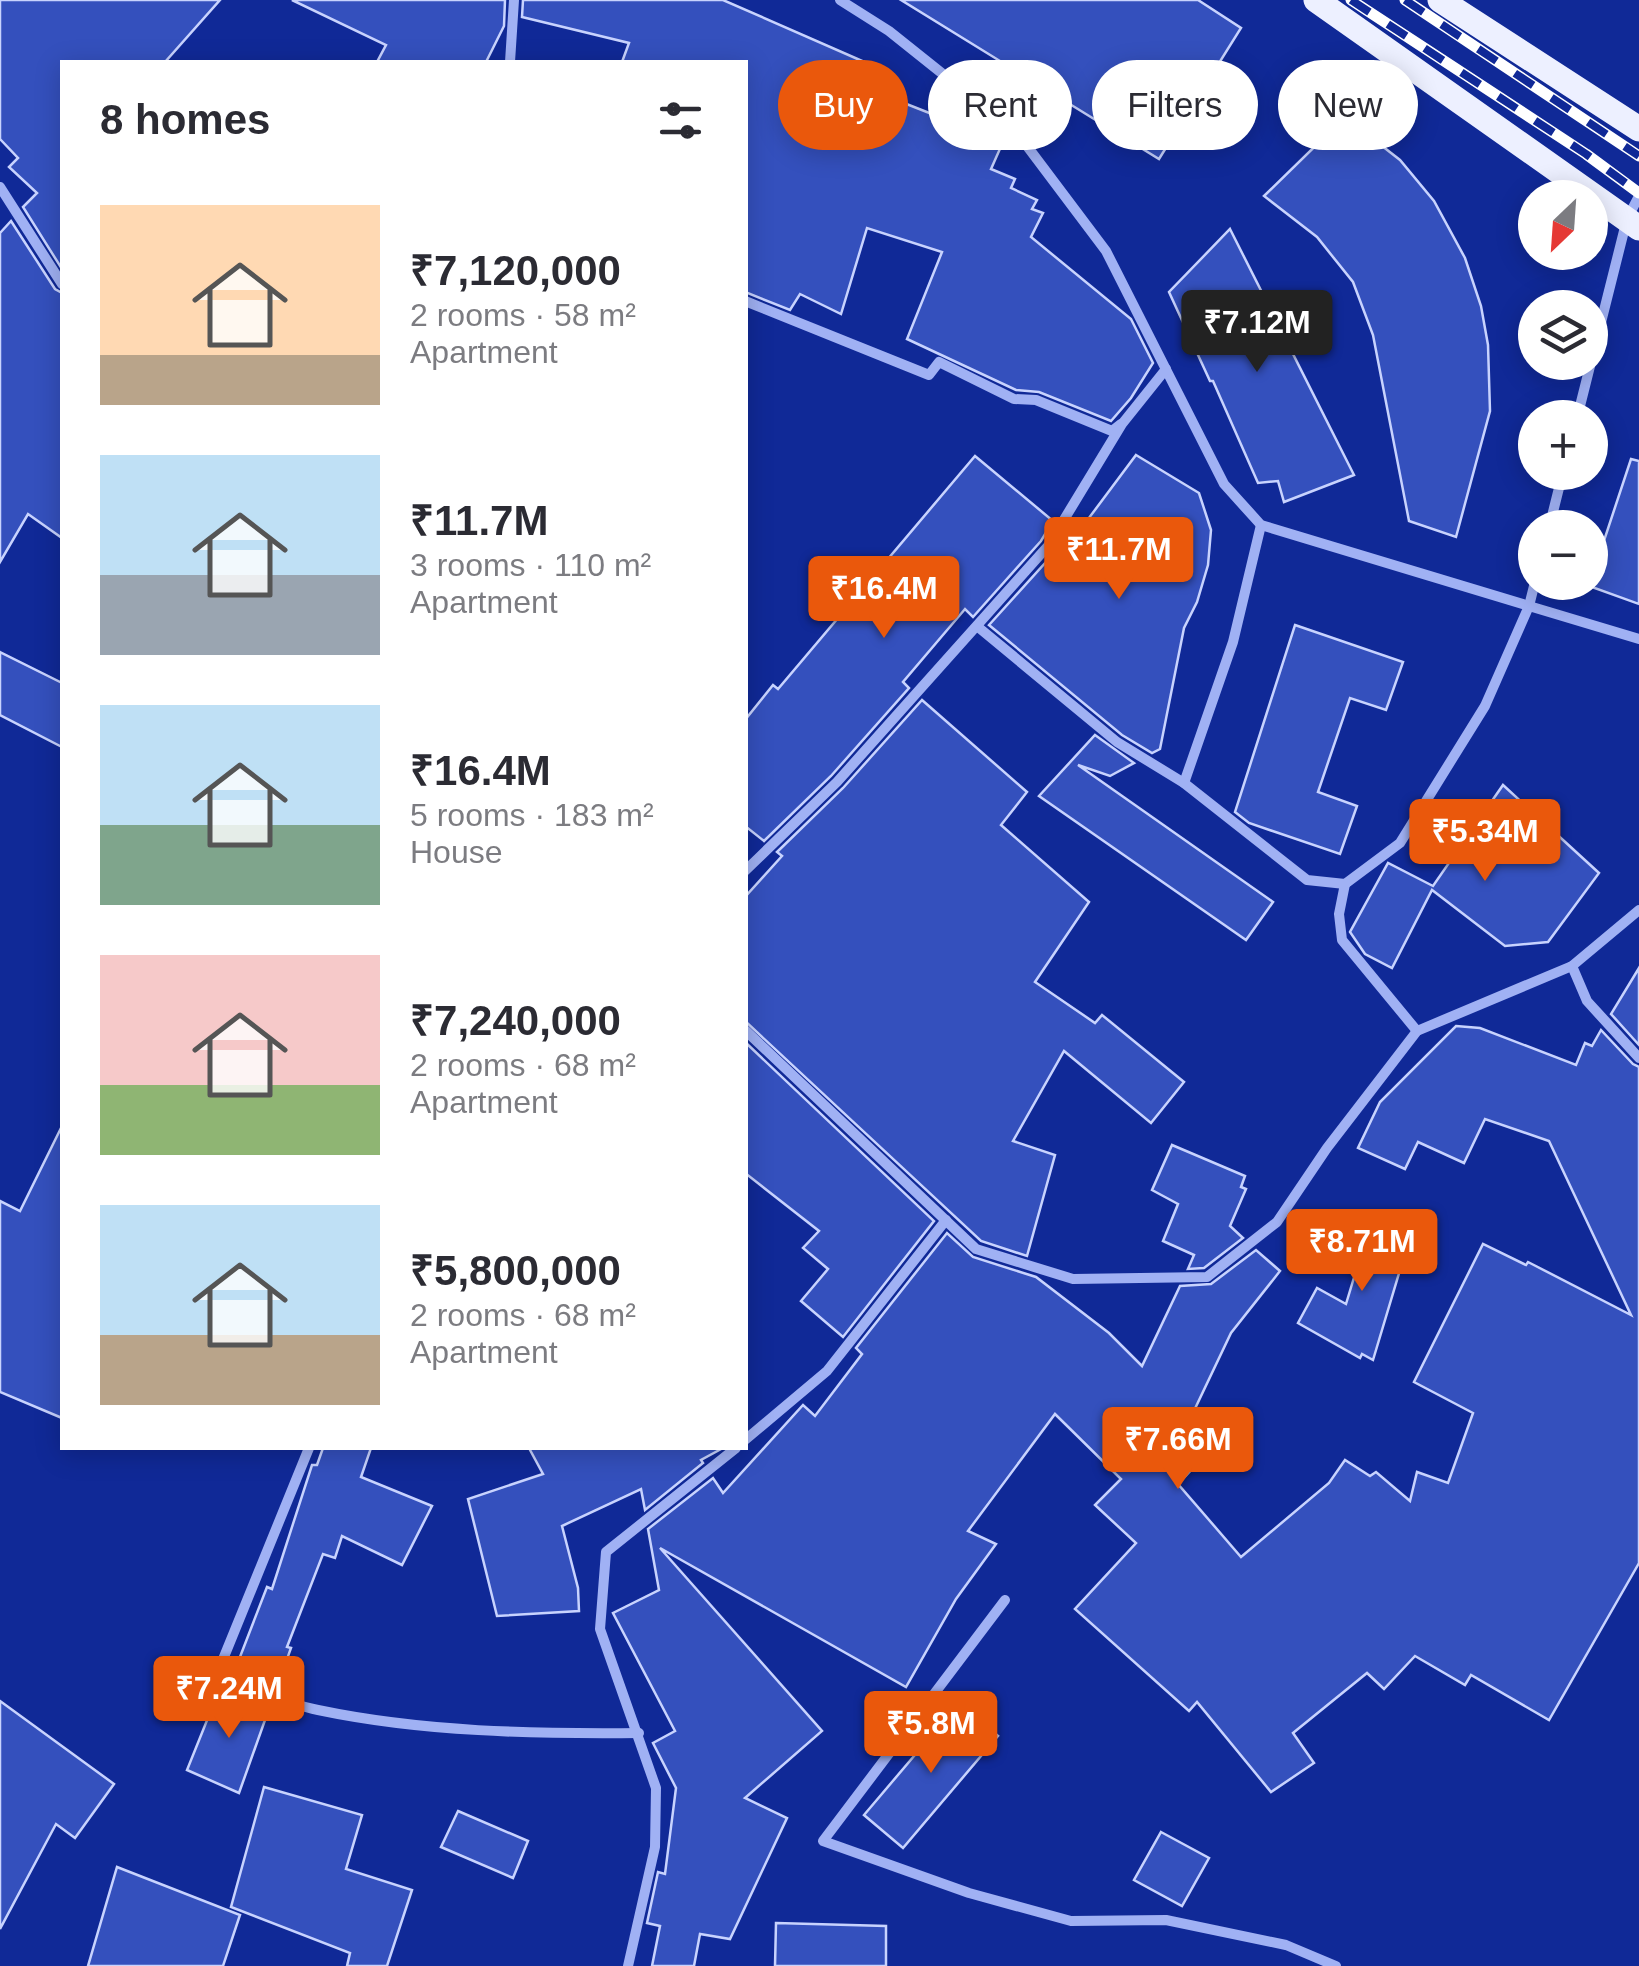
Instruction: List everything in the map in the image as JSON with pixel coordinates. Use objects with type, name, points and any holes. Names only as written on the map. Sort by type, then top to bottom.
[{"type":"main road","points":[[1316,0],[1635,214]]},
{"type":"main road","points":[[1440,0],[1639,130]]},
{"type":"street","points":[[510,60],[514,0]]},
{"type":"street","points":[[840,0],[889,30],[1018,134],[1106,251],[1224,484],[1261,525],[1639,640]]},
{"type":"street","points":[[0,188],[60,281]]},
{"type":"street","points":[[1582,400],[1635,214]]},
{"type":"street","points":[[748,302],[928,375],[939,362],[1014,399],[1036,400],[1112,431],[1122,424]]},
{"type":"street","points":[[748,868],[837,782],[1048,546],[1122,424],[1166,369]]},
{"type":"street","points":[[1184,783],[1233,642],[1261,525]]},
{"type":"street","points":[[1417,1031],[1342,940],[1339,914],[1346,884],[1400,843],[1485,706],[1530,600]]},
{"type":"street","points":[[978,627],[1117,742],[1184,783],[1307,880],[1346,884]]},
{"type":"street","points":[[748,1033],[976,1248],[1072,1279],[1207,1277],[1277,1222],[1327,1148],[1417,1031],[1572,966],[1639,910]]},
{"type":"street","points":[[1572,966],[1587,1001],[1639,1058]]},
{"type":"street","points":[[748,1437],[826,1371],[946,1220]]},
{"type":"street","points":[[308,1450],[216,1679],[316,1710],[419,1725],[540,1734],[640,1733]]},
{"type":"street","points":[[628,1966],[654,1847],[656,1788],[640,1733],[600,1629],[606,1552],[734,1450]]},
{"type":"street","points":[[1006,1600],[824,1841],[969,1892],[1071,1921],[1166,1920],[1286,1945],[1336,1966]]},
{"type":"building","points":[[0,0],[220,0],[167,60],[60,60],[60,266],[23,207],[37,193],[9,167],[18,158],[0,139]]},
{"type":"building","points":[[292,0],[505,0],[504,26],[487,60],[378,60],[386,45]]},
{"type":"building","points":[[523,0],[723,0],[860,60],[778,60],[778,150],[908,150],[908,105],[928,112],[928,150],[999,150],[991,169],[1015,179],[1011,188],[1037,200],[1032,209],[1043,213],[1031,237],[1131,319],[1153,363],[1131,398],[1111,421],[1039,392],[1016,390],[907,339],[942,252],[867,228],[841,314],[800,294],[790,310],[748,293],[748,60],[623,60],[629,43],[522,17]]},
{"type":"building","points":[[901,0],[1198,0],[1241,28],[1221,60],[1092,60],[1092,118],[1072,105],[1072,60],[998,60]]},
{"type":"building","points":[[1144,150],[1165,150],[1159,159]]},
{"type":"building","points":[[1311,150],[1387,150],[1434,201],[1465,258],[1481,306],[1488,345],[1490,411],[1456,537],[1409,521],[1373,335],[1353,282],[1317,237],[1264,196]]},
{"type":"building","points":[[11,221],[60,292],[60,537],[28,514],[0,562],[0,233]]},
{"type":"building","points":[[1230,229],[1354,475],[1284,502],[1278,481],[1258,483],[1169,292]]},
{"type":"building","points":[[1136,455],[1199,493],[1211,530],[1208,565],[1184,628],[1160,749],[1152,753],[1122,735],[989,625],[1055,552],[1067,532],[1074,538]]},
{"type":"building","points":[[975,456],[1053,521],[1041,541],[973,617],[965,609],[903,682],[909,688],[831,776],[764,841],[748,828],[748,716],[773,685],[778,689]]},
{"type":"building","points":[[1631,459],[1639,461],[1639,604],[1608,593],[1608,529]]},
{"type":"building","points":[[1295,625],[1403,662],[1386,710],[1350,698],[1318,792],[1357,806],[1340,854],[1249,823],[1235,812]]},
{"type":"building","points":[[0,652],[60,682],[60,746],[0,715]]},
{"type":"building","points":[[922,700],[1027,792],[1001,825],[1089,902],[1035,982],[1095,1023],[1102,1015],[1184,1082],[1151,1123],[1064,1051],[1013,1141],[1055,1155],[1027,1256],[981,1241],[748,1024],[748,894],[782,856],[777,852],[843,788]]},
{"type":"building","points":[[1095,735],[1134,763],[1110,776],[1078,765],[1273,902],[1246,940],[1039,796]]},
{"type":"building","points":[[1503,785],[1599,873],[1548,942],[1505,946],[1432,890],[1392,968],[1365,954],[1350,932],[1388,863],[1433,886]]},
{"type":"building","points":[[1639,968],[1639,1045],[1611,1014]]},
{"type":"building","points":[[1456,1026],[1480,1028],[1576,1065],[1585,1043],[1592,1046],[1601,1030],[1639,1067],[1639,1563],[1549,1720],[1471,1675],[1465,1685],[1415,1656],[1384,1689],[1367,1673],[1293,1733],[1314,1763],[1271,1792],[1197,1702],[1189,1711],[1075,1609],[1136,1543],[1095,1505],[1121,1479],[1055,1414],[968,1531],[996,1544],[956,1599],[906,1687],[660,1548],[822,1731],[745,1798],[787,1818],[730,1939],[700,1934],[694,1966],[652,1966],[660,1926],[647,1923],[658,1872],[665,1874],[676,1788],[653,1743],[675,1731],[613,1613],[659,1590],[648,1529],[713,1478],[723,1493],[803,1405],[815,1416],[862,1354],[856,1348],[947,1233],[973,1257],[1036,1277],[1109,1333],[1142,1366],[1180,1286],[1211,1284],[1256,1250],[1280,1271],[1231,1333],[1192,1415],[1220,1440],[1178,1484],[1241,1557],[1329,1483],[1345,1460],[1370,1476],[1376,1472],[1410,1501],[1417,1472],[1448,1483],[1473,1413],[1414,1382],[1483,1244],[1526,1265],[1528,1262],[1631,1315],[1549,1141],[1485,1119],[1464,1163],[1418,1142],[1405,1169],[1358,1148],[1380,1102]]},
{"type":"building","points":[[748,1045],[934,1221],[843,1337],[801,1301],[828,1269],[803,1248],[819,1231],[748,1175]]},
{"type":"building","points":[[60,1130],[60,1417],[0,1392],[0,1201],[20,1211]]},
{"type":"building","points":[[1172,1145],[1245,1176],[1241,1187],[1246,1189],[1230,1226],[1243,1238],[1204,1268],[1188,1269],[1194,1255],[1163,1241],[1178,1204],[1152,1190]]},
{"type":"building","points":[[1372,1218],[1412,1230],[1373,1360],[1362,1354],[1360,1358],[1298,1323],[1317,1288],[1346,1304]]},
{"type":"building","points":[[322,1450],[370,1450],[361,1477],[432,1506],[402,1565],[342,1536],[335,1558],[323,1554],[287,1647],[291,1648],[276,1690],[233,1675],[267,1587],[272,1589],[312,1465],[317,1465]]},
{"type":"building","points":[[530,1450],[719,1450],[701,1460],[703,1463],[645,1510],[641,1489],[562,1526],[578,1588],[579,1611],[497,1616],[468,1499],[543,1474]]},
{"type":"building","points":[[218,1693],[270,1706],[239,1793],[187,1770]]},
{"type":"building","points":[[0,1701],[114,1784],[75,1838],[56,1824],[0,1929]]},
{"type":"building","points":[[959,1703],[998,1736],[903,1848],[864,1815]]},
{"type":"building","points":[[264,1787],[362,1815],[346,1869],[412,1890],[387,1966],[347,1966],[350,1953],[231,1907]]},
{"type":"building","points":[[458,1811],[528,1841],[513,1878],[441,1847]]},
{"type":"building","points":[[1161,1832],[1209,1858],[1182,1906],[1134,1880]]},
{"type":"building","points":[[117,1867],[240,1915],[223,1966],[88,1966]]},
{"type":"building","points":[[776,1923],[886,1926],[886,1966],[775,1966]]},
{"type":"railway","points":[[1351,0],[1639,193]]},
{"type":"railway","points":[[1405,0],[1639,156]]}]
